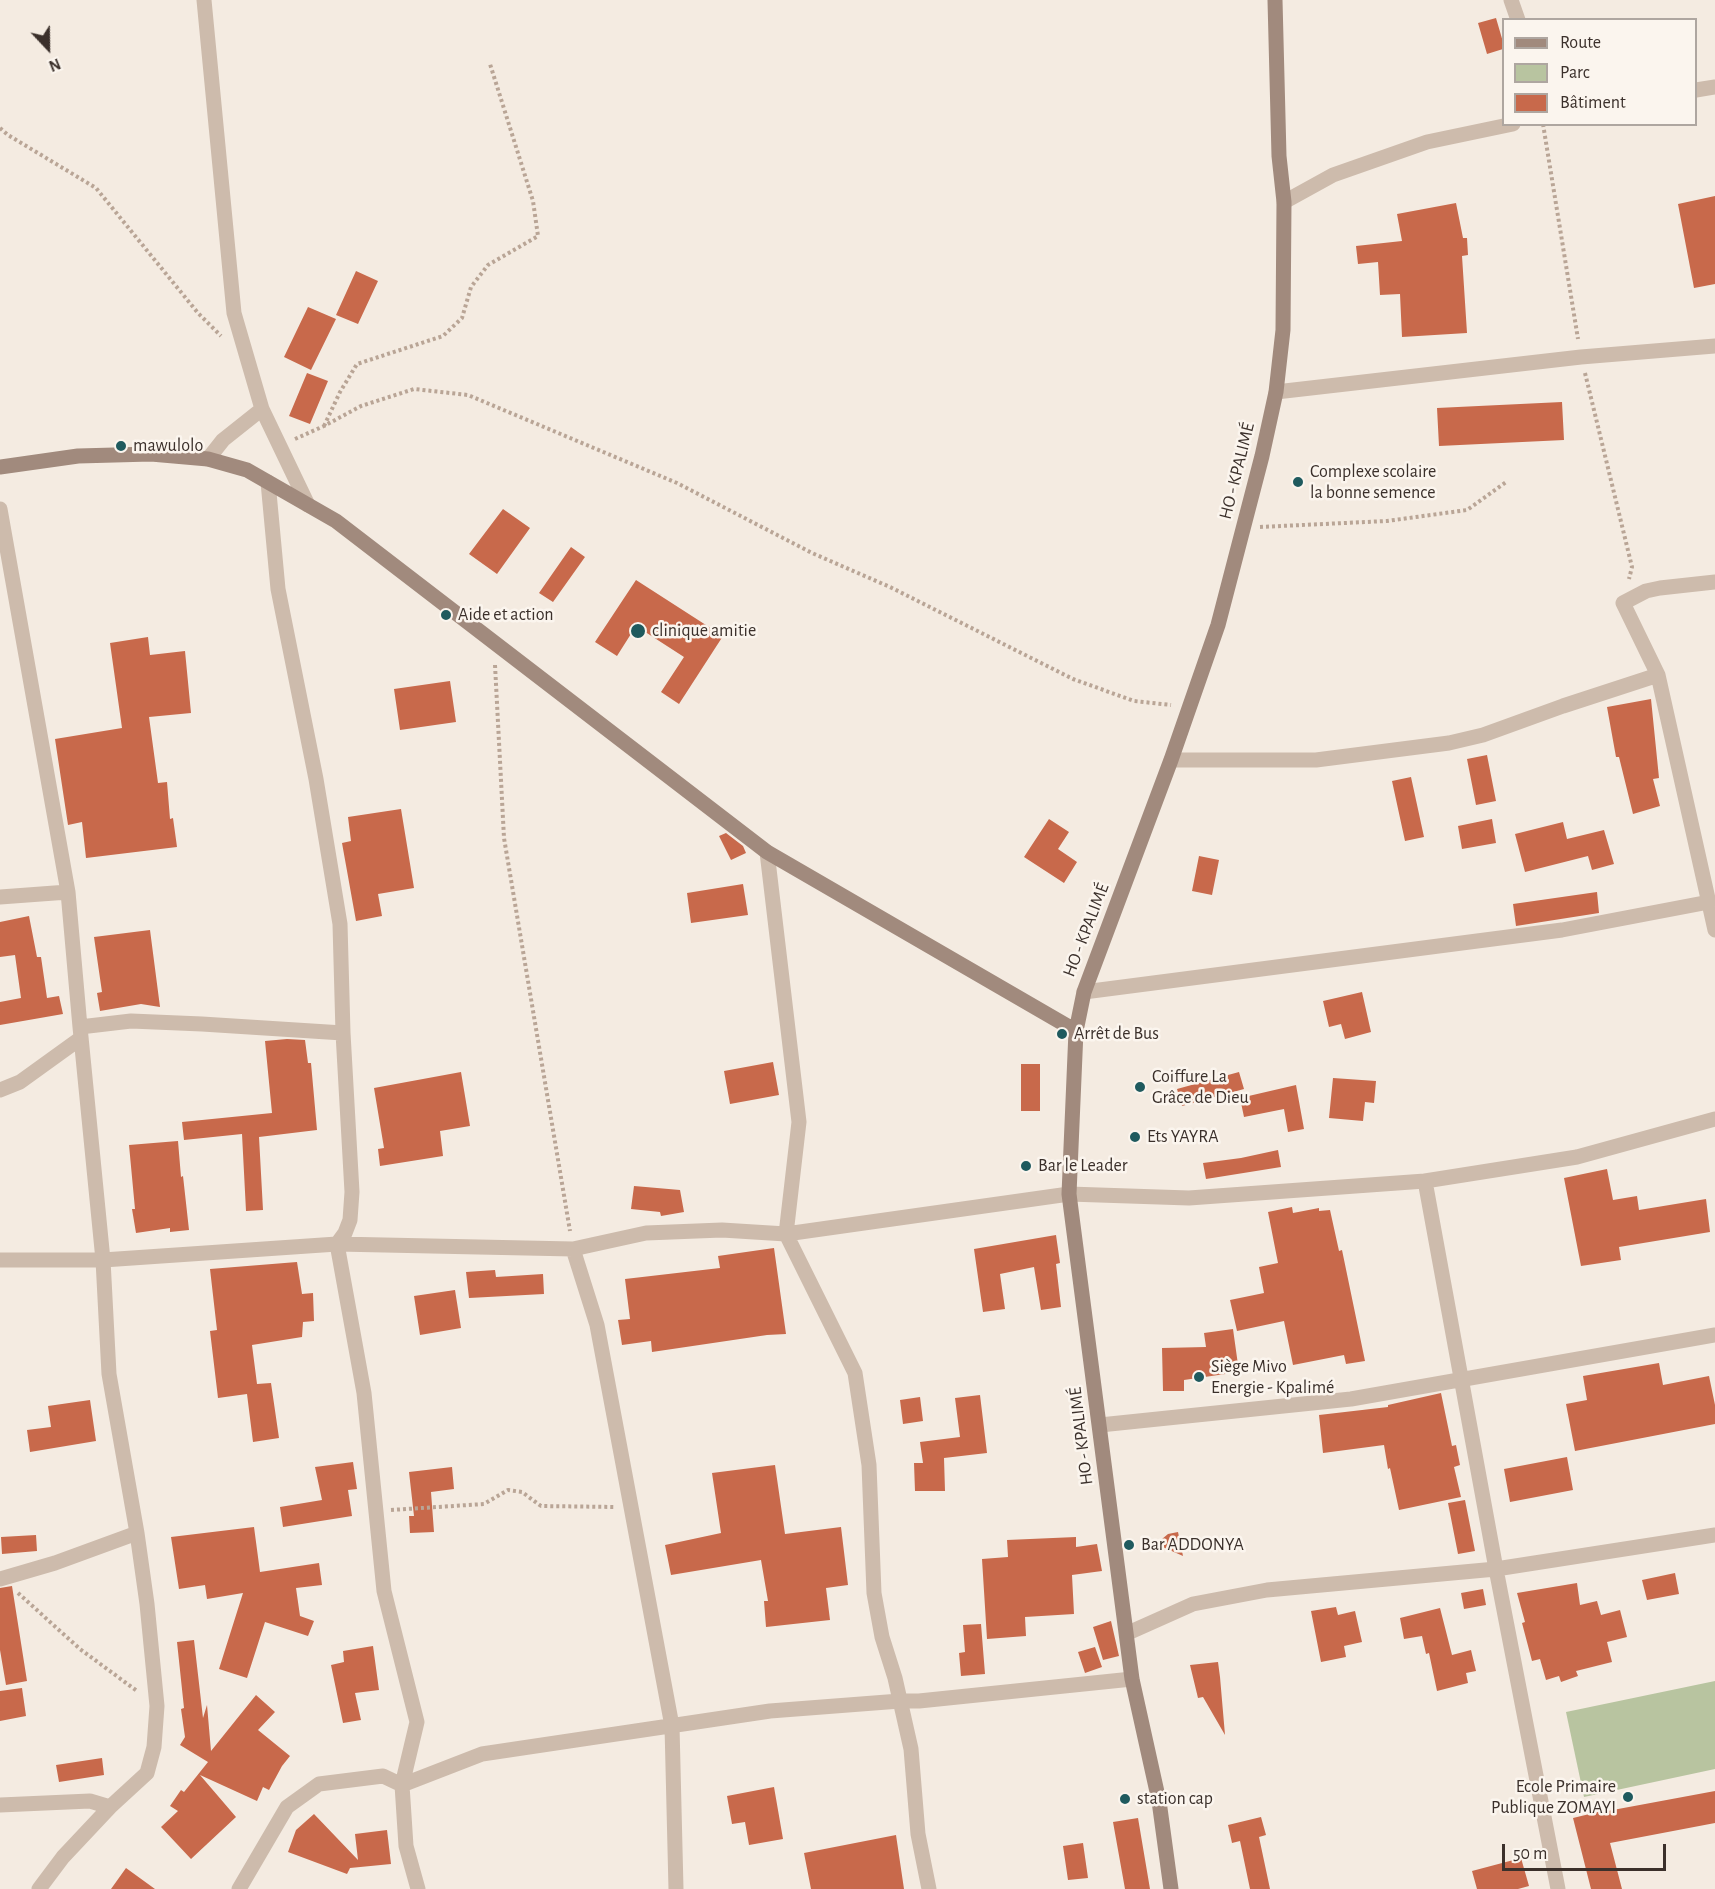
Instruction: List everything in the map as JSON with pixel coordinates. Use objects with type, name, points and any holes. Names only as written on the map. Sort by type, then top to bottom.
[{"type":"main road","name":"HO - KPALIMÉ","points":[[1171,1889],[1159,1801],[1132,1679],[1128,1633],[1110,1516],[1069,1194],[1076,1031],[1084,992],[1171,760],[1218,625],[1262,456],[1276,392],[1283,330],[1284,202],[1279,156],[1275,0]]},
{"type":"main road","points":[[0,467],[78,456],[151,454],[208,459],[247,470],[336,521],[767,852],[1076,1031]]},
{"type":"street","points":[[204,0],[234,313],[262,409],[308,505]]},
{"type":"street","points":[[1511,0],[1517,18]]},
{"type":"street","points":[[1697,90],[1715,87]]},
{"type":"street","points":[[1284,202],[1333,175],[1428,142],[1504,126]]},
{"type":"street","points":[[1276,392],[1581,357],[1715,346]]},
{"type":"street","points":[[208,459],[223,440],[262,409]]},
{"type":"street","points":[[268,482],[278,589],[316,779],[340,924],[342,1033],[351,1192],[350,1220],[337,1244],[364,1393],[384,1591],[417,1722],[402,1785],[406,1846],[418,1889]]},
{"type":"street","points":[[0,509],[68,892],[103,1260],[109,1374],[137,1533],[147,1604],[157,1707],[154,1747],[147,1773],[110,1807],[63,1857],[39,1889]]},
{"type":"street","points":[[1715,582],[1646,591],[1623,603],[1658,675],[1715,930]]},
{"type":"street","points":[[1171,760],[1316,760],[1449,743],[1483,735],[1658,675]]},
{"type":"street","points":[[767,852],[799,1122],[786,1234],[855,1373],[868,1465],[874,1593],[882,1637],[895,1678],[911,1749],[918,1834],[929,1889]]},
{"type":"street","points":[[0,897],[68,892]]},
{"type":"street","points":[[1084,992],[1562,930],[1709,902]]},
{"type":"street","points":[[0,1090],[20,1082],[81,1032],[131,1021],[342,1033]]},
{"type":"street","points":[[0,1260],[103,1260],[337,1244],[573,1249],[646,1233],[722,1230],[786,1234],[1069,1194],[1189,1198],[1425,1181],[1577,1157],[1715,1119]]},
{"type":"street","points":[[1425,1181],[1496,1569],[1558,1889]]},
{"type":"street","points":[[573,1249],[597,1325],[672,1726],[676,1889]]},
{"type":"street","points":[[1100,1425],[1351,1399],[1715,1335]]},
{"type":"street","points":[[1,1579],[55,1563],[137,1533]]},
{"type":"street","points":[[1128,1633],[1193,1604],[1267,1590],[1496,1569],[1715,1535]]},
{"type":"street","points":[[239,1889],[287,1808],[319,1784],[383,1776],[402,1785],[482,1754],[770,1711],[919,1701],[1132,1679]]},
{"type":"street","points":[[0,1805],[90,1801],[110,1807]]},
{"type":"path","points":[[324,426],[340,392],[357,364],[443,336],[462,318],[471,287],[488,266],[538,236],[533,201],[490,64]]},
{"type":"path","points":[[0,128],[96,188],[198,313],[227,343]]},
{"type":"path","points":[[279,446],[361,406],[414,389],[468,395],[677,483],[802,548],[890,587],[1073,679],[1134,701],[1190,707]]},
{"type":"path","points":[[1244,528],[1387,521],[1467,510],[1506,482]]},
{"type":"path","points":[[494,643],[504,838],[573,1249]]},
{"type":"path","points":[[375,1511],[484,1504],[508,1490],[522,1492],[541,1506],[631,1508]]},
{"type":"path","points":[[1,1579],[80,1649],[157,1707]]},
{"type":"green space","points":[[1715,1681],[1715,1769],[1584,1797],[1566,1712]]},
{"type":"building","points":[[1496,18],[1502,39],[1502,49],[1487,54],[1478,23]]},
{"type":"building","points":[[1715,196],[1715,284],[1694,288],[1678,204]]},
{"type":"building","points":[[1456,203],[1463,238],[1467,238],[1468,255],[1462,256],[1467,333],[1402,337],[1400,294],[1380,295],[1378,262],[1358,264],[1356,246],[1402,241],[1397,214]]},
{"type":"building","points":[[356,271],[378,281],[358,324],[336,315]]},
{"type":"building","points":[[308,307],[336,319],[311,370],[284,357]]},
{"type":"building","points":[[307,373],[328,381],[310,424],[289,416]]},
{"type":"building","points":[[1562,402],[1564,440],[1439,446],[1437,408]]},
{"type":"building","points":[[503,509],[530,528],[497,574],[469,554]]},
{"type":"building","points":[[571,547],[585,557],[553,602],[539,593]]},
{"type":"building","points":[[636,580],[723,636],[679,704],[661,692],[684,657],[636,626],[617,656],[595,642]]},
{"type":"building","points":[[148,637],[150,655],[185,651],[191,713],[149,717],[158,783],[167,782],[170,819],[173,818],[177,847],[86,858],[82,822],[68,825],[55,739],[122,728],[110,643]]},
{"type":"building","points":[[450,681],[456,722],[400,730],[394,689]]},
{"type":"building","points":[[1651,699],[1659,778],[1653,779],[1660,806],[1633,814],[1619,757],[1616,757],[1607,707]]},
{"type":"building","points":[[1487,755],[1496,801],[1476,805],[1467,759]]},
{"type":"building","points":[[1411,777],[1424,837],[1405,841],[1392,781]]},
{"type":"building","points":[[401,809],[414,888],[378,894],[382,916],[356,921],[342,843],[351,841],[348,817]]},
{"type":"building","points":[[1049,819],[1069,832],[1058,849],[1077,862],[1064,883],[1024,857]]},
{"type":"building","points":[[1492,819],[1496,843],[1462,849],[1458,826]]},
{"type":"building","points":[[1563,822],[1567,839],[1604,830],[1614,864],[1592,870],[1588,856],[1525,872],[1515,834]]},
{"type":"building","points":[[726,833],[743,846],[746,853],[731,860],[719,836]]},
{"type":"building","points":[[1199,856],[1219,860],[1212,895],[1192,891]]},
{"type":"building","points":[[743,884],[748,915],[691,923],[687,893]]},
{"type":"building","points":[[1597,892],[1599,913],[1516,926],[1513,904]]},
{"type":"building","points":[[29,916],[37,957],[41,957],[47,998],[59,996],[63,1014],[0,1025],[0,1002],[21,998],[15,955],[0,957],[0,922]]},
{"type":"building","points":[[150,930],[160,1007],[141,1004],[100,1011],[97,993],[102,992],[94,937]]},
{"type":"building","points":[[1362,992],[1371,1032],[1345,1039],[1341,1024],[1329,1027],[1323,1001]]},
{"type":"building","points":[[305,1040],[308,1063],[311,1063],[317,1130],[259,1137],[263,1210],[246,1211],[242,1134],[184,1140],[182,1122],[272,1113],[265,1041]]},
{"type":"building","points":[[773,1062],[779,1095],[730,1104],[724,1071]]},
{"type":"building","points":[[1021,1064],[1040,1064],[1040,1111],[1021,1111]]},
{"type":"building","points":[[461,1072],[470,1126],[440,1131],[443,1156],[380,1166],[378,1149],[384,1148],[374,1088]]},
{"type":"building","points":[[1239,1072],[1244,1089],[1182,1106],[1177,1089]]},
{"type":"building","points":[[1333,1078],[1376,1081],[1374,1103],[1365,1102],[1363,1121],[1329,1118]]},
{"type":"building","points":[[1296,1085],[1304,1129],[1288,1132],[1284,1109],[1244,1117],[1240,1098]]},
{"type":"building","points":[[178,1141],[189,1230],[170,1232],[170,1228],[136,1233],[132,1209],[135,1209],[129,1145]]},
{"type":"building","points":[[1278,1150],[1281,1167],[1206,1179],[1203,1163]]},
{"type":"building","points":[[1607,1169],[1613,1200],[1637,1196],[1639,1210],[1706,1199],[1710,1232],[1619,1247],[1621,1260],[1581,1266],[1564,1178]]},
{"type":"building","points":[[634,1186],[680,1190],[684,1212],[661,1216],[660,1212],[631,1209]]},
{"type":"building","points":[[1292,1207],[1293,1213],[1319,1208],[1319,1211],[1330,1210],[1339,1251],[1342,1250],[1365,1361],[1346,1364],[1344,1355],[1293,1365],[1284,1321],[1237,1331],[1230,1300],[1264,1293],[1259,1267],[1278,1263],[1268,1212]]},
{"type":"building","points":[[1056,1235],[1060,1263],[1056,1264],[1061,1307],[1041,1310],[1034,1267],[1000,1274],[1005,1309],[983,1312],[974,1249]]},
{"type":"building","points":[[774,1248],[786,1334],[652,1352],[651,1341],[622,1345],[618,1320],[630,1319],[625,1279],[720,1268],[718,1256]]},
{"type":"building","points":[[297,1262],[302,1294],[313,1293],[314,1321],[303,1322],[302,1337],[252,1345],[257,1384],[271,1383],[279,1438],[253,1442],[247,1394],[218,1398],[210,1331],[217,1330],[210,1269]]},
{"type":"building","points":[[495,1270],[496,1277],[543,1274],[544,1294],[469,1298],[466,1272]]},
{"type":"building","points":[[455,1290],[461,1328],[420,1335],[414,1296]]},
{"type":"building","points":[[1233,1329],[1239,1372],[1184,1380],[1184,1391],[1163,1391],[1162,1348],[1206,1347],[1204,1333]]},
{"type":"building","points":[[1659,1363],[1663,1385],[1709,1376],[1715,1405],[1715,1424],[1575,1451],[1566,1404],[1587,1400],[1583,1376]]},
{"type":"building","points":[[1441,1393],[1452,1446],[1456,1445],[1460,1465],[1454,1467],[1461,1497],[1399,1510],[1384,1445],[1323,1453],[1319,1415],[1388,1407],[1388,1405]]},
{"type":"building","points":[[980,1395],[987,1453],[944,1458],[945,1491],[915,1491],[914,1463],[923,1463],[920,1442],[960,1437],[955,1398]]},
{"type":"building","points":[[920,1397],[923,1421],[903,1424],[900,1400]]},
{"type":"building","points":[[90,1400],[96,1441],[30,1452],[27,1430],[51,1427],[48,1406]]},
{"type":"building","points":[[1567,1457],[1573,1490],[1510,1502],[1504,1469]]},
{"type":"building","points":[[353,1462],[357,1489],[348,1490],[352,1516],[283,1527],[280,1507],[322,1500],[315,1467]]},
{"type":"building","points":[[775,1465],[785,1534],[841,1527],[848,1585],[826,1588],[830,1620],[766,1627],[764,1601],[768,1601],[761,1560],[671,1575],[665,1545],[721,1533],[712,1473]]},
{"type":"building","points":[[452,1467],[454,1489],[431,1492],[434,1532],[410,1533],[409,1516],[414,1516],[409,1472]]},
{"type":"building","points":[[1465,1500],[1475,1551],[1458,1554],[1448,1503]]},
{"type":"building","points":[[254,1527],[260,1572],[319,1563],[322,1585],[296,1588],[300,1616],[314,1621],[308,1636],[265,1622],[247,1678],[219,1669],[243,1593],[207,1599],[205,1585],[179,1589],[171,1537]]},
{"type":"building","points":[[1178,1532],[1183,1556],[1156,1544],[1168,1534]]},
{"type":"building","points":[[36,1535],[37,1551],[2,1554],[1,1537]]},
{"type":"building","points":[[1076,1537],[1076,1547],[1097,1544],[1102,1571],[1072,1575],[1074,1614],[1025,1617],[1026,1636],[987,1639],[982,1559],[1008,1557],[1007,1540]]},
{"type":"building","points":[[1675,1573],[1679,1594],[1647,1600],[1642,1580]]},
{"type":"building","points":[[1577,1583],[1580,1605],[1597,1601],[1601,1615],[1620,1610],[1627,1637],[1607,1642],[1612,1662],[1576,1671],[1578,1676],[1561,1682],[1559,1676],[1546,1680],[1540,1659],[1532,1661],[1517,1593]]},
{"type":"building","points":[[12,1586],[27,1681],[6,1685],[0,1650],[0,1588]]},
{"type":"building","points":[[1483,1589],[1486,1605],[1464,1609],[1461,1593]]},
{"type":"building","points":[[1336,1607],[1338,1615],[1355,1611],[1362,1642],[1344,1646],[1346,1657],[1321,1662],[1311,1611]]},
{"type":"building","points":[[1440,1608],[1452,1655],[1471,1650],[1476,1671],[1466,1673],[1468,1683],[1437,1691],[1429,1653],[1426,1654],[1422,1636],[1404,1639],[1400,1618]]},
{"type":"building","points":[[1111,1621],[1119,1656],[1103,1660],[1093,1627]]},
{"type":"building","points":[[981,1624],[985,1674],[961,1676],[959,1653],[965,1652],[963,1625]]},
{"type":"building","points":[[194,1640],[203,1718],[207,1705],[211,1751],[256,1695],[275,1712],[258,1730],[290,1756],[269,1790],[263,1787],[257,1801],[200,1775],[236,1817],[191,1859],[161,1827],[178,1811],[170,1806],[181,1790],[184,1792],[208,1762],[180,1745],[185,1737],[177,1642]]},
{"type":"building","points":[[373,1646],[379,1690],[355,1693],[361,1720],[343,1723],[331,1665],[344,1662],[343,1651]]},
{"type":"building","points":[[1095,1647],[1102,1667],[1085,1673],[1078,1652]]},
{"type":"building","points":[[1218,1662],[1225,1735],[1203,1697],[1198,1698],[1190,1665]]},
{"type":"building","points":[[22,1688],[26,1716],[0,1721],[0,1691]]},
{"type":"building","points":[[102,1758],[104,1775],[59,1782],[56,1765]]},
{"type":"building","points":[[774,1787],[783,1839],[749,1845],[745,1822],[732,1824],[727,1796]]},
{"type":"building","points":[[1715,1791],[1715,1823],[1610,1843],[1622,1889],[1591,1889],[1573,1818]]},
{"type":"building","points":[[314,1814],[358,1860],[355,1834],[387,1830],[391,1864],[350,1868],[347,1874],[288,1852],[296,1830]]},
{"type":"building","points":[[1261,1817],[1266,1835],[1259,1837],[1270,1889],[1250,1889],[1240,1841],[1232,1843],[1228,1825]]},
{"type":"building","points":[[1138,1818],[1150,1889],[1125,1889],[1113,1822]]},
{"type":"building","points":[[896,1835],[904,1889],[811,1889],[804,1853]]},
{"type":"building","points":[[1083,1843],[1088,1878],[1068,1880],[1063,1846]]},
{"type":"building","points":[[1521,1858],[1529,1886],[1518,1889],[1477,1889],[1472,1871]]},
{"type":"building","points":[[126,1868],[155,1889],[111,1889]]},
{"type":"place","name":"mawulolo","points":[[121,446]]},
{"type":"place","name":"Complexe scolaire la bonne semence","points":[[1298,482]]},
{"type":"place","name":"Aide et action","points":[[446,615]]},
{"type":"place","name":"clinique amitie","points":[[638,631]]},
{"type":"place","name":"Arrêt de Bus","points":[[1062,1034]]},
{"type":"place","name":"Coiffure La Grâce de Dieu","points":[[1140,1087]]},
{"type":"place","name":"Ets YAYRA","points":[[1135,1137]]},
{"type":"place","name":"Bar le Leader","points":[[1026,1166]]},
{"type":"place","name":"Siège Mivo Energie - Kpalimé","points":[[1199,1377]]},
{"type":"place","name":"Bar ADDONYA","points":[[1129,1545]]},
{"type":"place","name":"Ecole Primaire Publique ZOMAYI","points":[[1628,1797]]},
{"type":"place","name":"station cap","points":[[1125,1799]]}]
